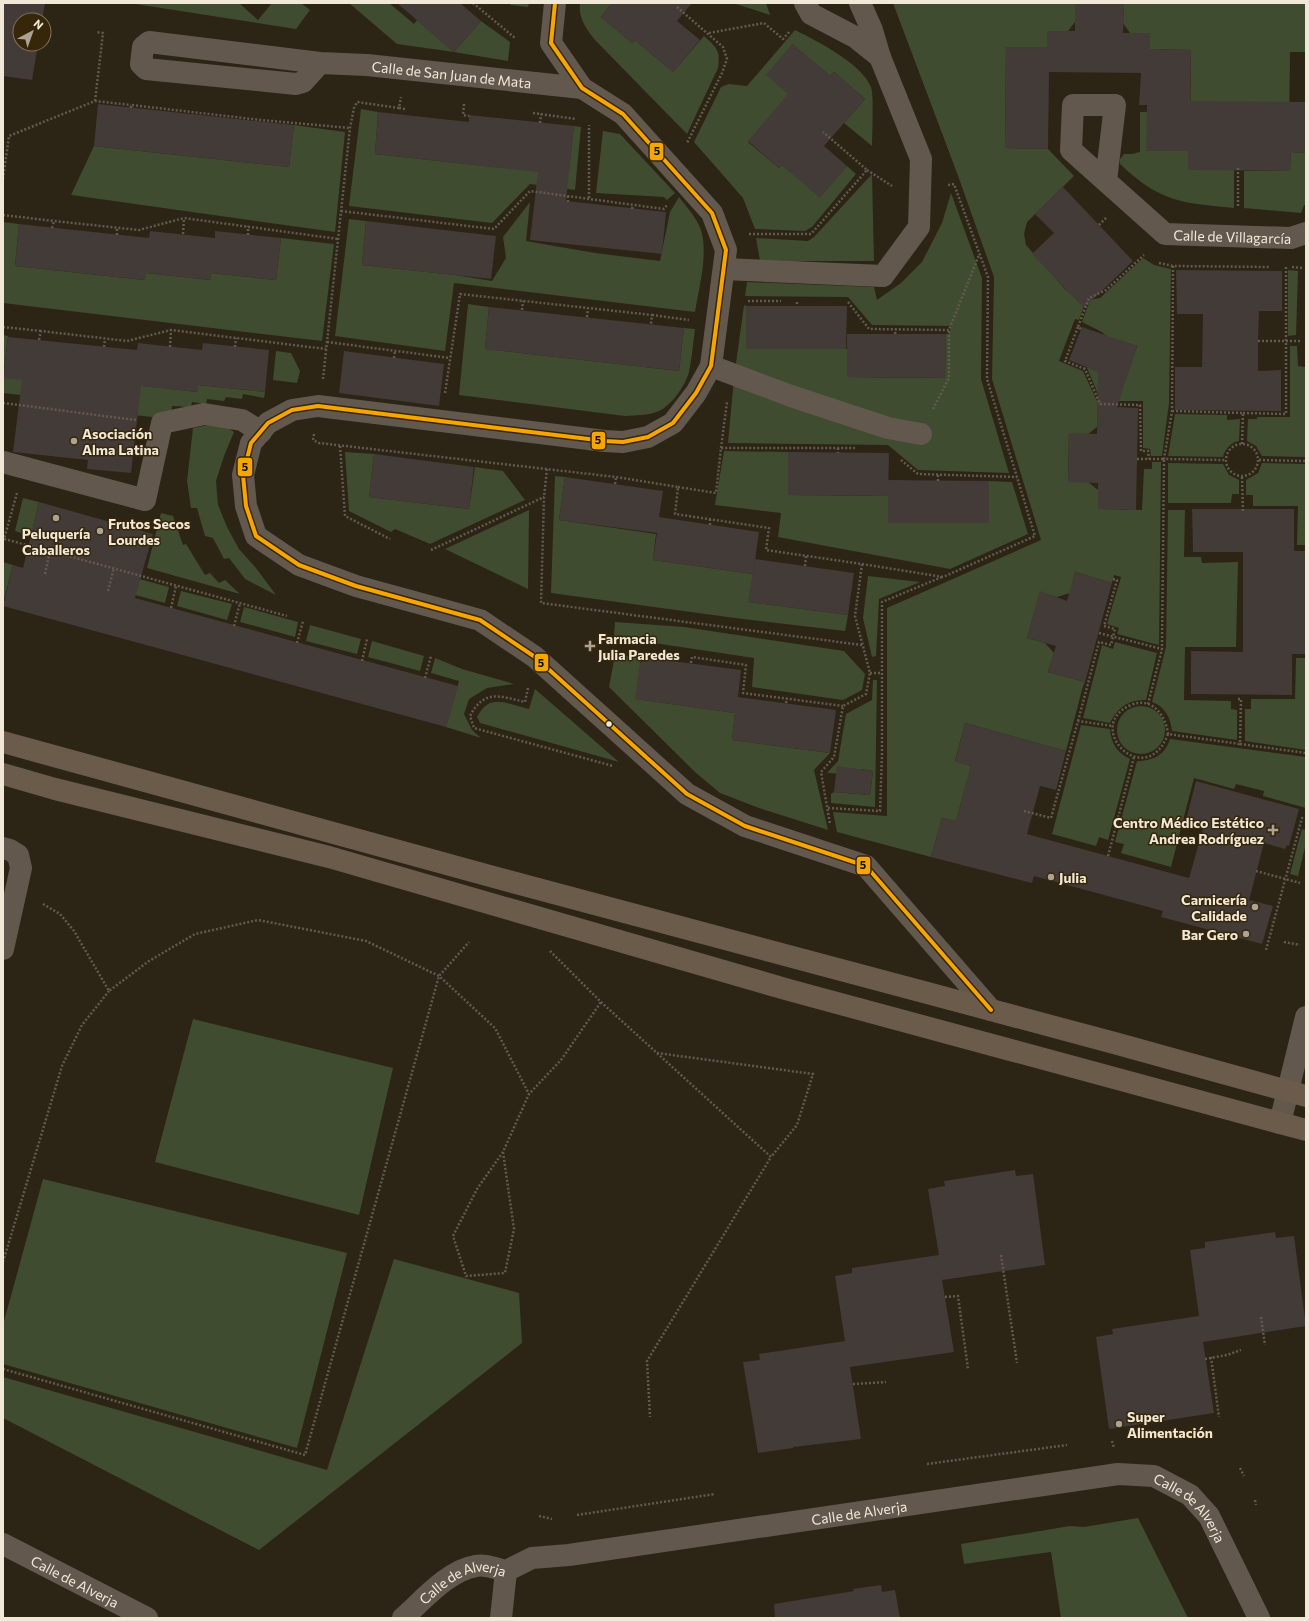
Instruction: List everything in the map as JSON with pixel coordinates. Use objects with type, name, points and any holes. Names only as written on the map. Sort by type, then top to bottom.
[{"type":"highway","points":[[3,742],[490,876],[1297,1093]]},
{"type":"highway","points":[[3,774],[55,789],[329,857],[789,990],[1306,1130]]},
{"type":"street","name":"Calle de San Juan de Mata","points":[[555,3],[551,43],[582,88],[623,114],[712,213],[726,250],[724,269],[721,370],[696,393],[673,423],[648,437],[623,442],[318,406],[292,410],[268,423],[251,444],[243,475],[246,506],[256,536],[300,565],[356,586],[480,620],[535,658],[686,794],[745,826],[866,866],[991,1010]]},
{"type":"street","points":[[724,269],[883,276],[919,228],[921,159],[880,56],[872,30],[860,3]]},
{"type":"street","points":[[808,8],[855,37],[880,56]]},
{"type":"street","name":"Calle de San Juan de Mata","points":[[320,63],[303,82],[296,84],[146,69],[141,64],[143,47],[149,42],[320,63],[368,65],[582,88]]},
{"type":"street","name":"Calle de Villagarcía","points":[[1106,180],[1165,234],[1291,238],[1306,233]]},
{"type":"street","points":[[721,370],[791,396],[888,428],[921,434]]},
{"type":"street","points":[[3,462],[145,500],[162,423],[204,414],[242,420],[261,432]]},
{"type":"street","points":[[3,848],[18,855],[21,868],[3,949]]},
{"type":"street","points":[[1280,1123],[1297,1093],[1306,1017]]},
{"type":"street","name":"Calle de Alverja","points":[[403,1618],[454,1573],[476,1565],[488,1566],[506,1571],[532,1558],[576,1553],[1118,1474],[1154,1476],[1190,1495],[1210,1516],[1259,1618]]},
{"type":"street","name":"Calle de Alverja","points":[[3,1544],[127,1613],[147,1618]]},
{"type":"street","points":[[501,1618],[506,1571]]},
{"type":"path","points":[[473,3],[515,38]]},
{"type":"path","points":[[676,7],[709,33],[723,47],[727,59],[722,73],[686,146]]},
{"type":"path","points":[[709,33],[764,23],[783,39],[808,8]]},
{"type":"path","points":[[95,101],[103,33],[96,32]]},
{"type":"path","points":[[399,108],[402,95]]},
{"type":"path","points":[[3,179],[9,136],[95,101],[261,121],[350,128]]},
{"type":"path","points":[[323,380],[350,128],[354,108],[357,102],[405,109]]},
{"type":"path","points":[[456,103],[464,104],[463,115],[469,116]]},
{"type":"path","points":[[525,112],[582,120]]},
{"type":"path","points":[[540,123],[541,114]]},
{"type":"path","points":[[588,198],[589,121]]},
{"type":"path","points":[[823,132],[867,170],[898,190]]},
{"type":"path","points":[[1238,168],[1238,213]]},
{"type":"path","points":[[746,234],[811,234],[867,170]]},
{"type":"path","points":[[828,808],[880,811],[882,755],[882,602],[943,577],[1035,536],[987,379],[988,277],[954,184],[947,185]]},
{"type":"path","points":[[341,211],[494,229],[530,192],[588,198],[664,209],[670,202]]},
{"type":"path","points":[[568,196],[568,202]]},
{"type":"path","points":[[632,209],[633,204]]},
{"type":"path","points":[[3,215],[139,230],[184,218],[338,239]]},
{"type":"path","points":[[182,234],[184,218]]},
{"type":"path","points":[[52,228],[54,221]]},
{"type":"path","points":[[248,226],[248,235]]},
{"type":"path","points":[[117,227],[117,235]]},
{"type":"path","points":[[921,434],[949,378],[949,330],[979,255]]},
{"type":"path","points":[[1144,255],[1106,290],[1089,298],[1065,361],[1085,369],[1100,404],[1140,405],[1141,451],[1148,451],[1148,459]]},
{"type":"path","points":[[1148,704],[1162,649],[1164,459],[1172,411],[1174,266]]},
{"type":"path","points":[[1172,411],[1286,414],[1286,267]]},
{"type":"path","points":[[446,400],[445,393],[460,294],[695,320]]},
{"type":"path","points":[[522,310],[523,301]]},
{"type":"path","points":[[746,301],[782,301]]},
{"type":"path","points":[[790,302],[804,302]]},
{"type":"path","points":[[840,302],[848,302],[869,329],[949,330]]},
{"type":"path","points":[[587,317],[588,308]]},
{"type":"path","points":[[651,324],[652,316]]},
{"type":"path","points":[[3,327],[127,341],[171,330],[326,350]]},
{"type":"path","points":[[895,334],[896,329]]},
{"type":"path","points":[[170,347],[171,330]]},
{"type":"path","points":[[39,340],[41,331]]},
{"type":"path","points":[[235,347],[236,338]]},
{"type":"path","points":[[104,347],[105,339]]},
{"type":"path","points":[[1258,341],[1301,341]]},
{"type":"path","points":[[327,342],[450,358]]},
{"type":"path","points":[[394,358],[395,351]]},
{"type":"path","points":[[319,443],[616,477],[716,493],[722,448],[721,370]]},
{"type":"path","points":[[3,403],[162,423]]},
{"type":"path","points":[[1242,444],[1243,414]]},
{"type":"path","points":[[1242,444],[1248,445],[1253,449],[1259,460],[1254,472],[1248,476],[1242,477],[1230,472],[1225,460],[1226,454],[1230,448],[1242,444]]},
{"type":"path","points":[[340,446],[344,516],[390,538]]},
{"type":"path","points":[[722,448],[860,448]]},
{"type":"path","points":[[838,448],[838,453]]},
{"type":"path","points":[[1137,458],[1225,460]]},
{"type":"path","points":[[900,459],[918,474],[1017,477]]},
{"type":"path","points":[[1259,460],[1306,461]]},
{"type":"path","points":[[547,469],[544,497],[541,603],[862,645]]},
{"type":"path","points":[[938,475],[938,481]]},
{"type":"path","points":[[615,484],[616,477]]},
{"type":"path","points":[[1242,477],[1243,512]]},
{"type":"path","points":[[678,487],[675,514],[769,528],[766,550],[943,577]]},
{"type":"path","points":[[18,488],[3,540],[114,568],[287,616]]},
{"type":"path","points":[[430,550],[544,497]]},
{"type":"path","points":[[710,519],[710,525]]},
{"type":"path","points":[[44,574],[50,551]]},
{"type":"path","points":[[805,566],[806,556]]},
{"type":"path","points":[[691,663],[692,657],[746,666],[743,693],[843,706],[866,694],[870,673],[855,616],[862,564]]},
{"type":"path","points":[[108,592],[114,568]]},
{"type":"path","points":[[1024,811],[1051,818],[1100,642],[1111,645],[1114,637],[1115,629],[1104,626],[1117,580],[1113,579]]},
{"type":"path","points":[[170,608],[176,586]]},
{"type":"path","points":[[234,626],[240,603]]},
{"type":"path","points":[[297,643],[303,620]]},
{"type":"path","points":[[1099,633],[1162,649]]},
{"type":"path","points":[[362,661],[367,639]]},
{"type":"path","points":[[425,678],[431,656]]},
{"type":"path","points":[[870,673],[882,672]]},
{"type":"path","points":[[529,681],[525,702],[494,696],[485,698],[475,706],[470,716],[474,728],[617,767]]},
{"type":"path","points":[[786,703],[787,698]]},
{"type":"path","points":[[1238,699],[1241,699],[1240,744]]},
{"type":"path","points":[[1136,703],[1148,704],[1160,711],[1167,724],[1168,734],[1164,745],[1157,752],[1144,757],[1134,757],[1126,753],[1118,746],[1114,737],[1113,726],[1117,716],[1125,708],[1136,703]]},
{"type":"path","points":[[831,830],[821,772],[834,757],[843,706]]},
{"type":"path","points":[[1078,721],[1113,726]]},
{"type":"path","points":[[1168,734],[1306,753]]},
{"type":"path","points":[[1108,856],[1134,757]]},
{"type":"path","points":[[1266,950],[1284,878],[1302,818],[1306,819]]},
{"type":"path","points":[[1256,871],[1300,883]]},
{"type":"path","points":[[43,904],[60,914],[74,932],[109,991]]},
{"type":"path","points":[[3,1262],[62,1066],[82,1025],[109,991],[149,961],[195,934],[258,920],[366,941],[439,976],[495,1028],[529,1094]]},
{"type":"path","points":[[3,1369],[305,1455],[439,976],[469,942]]},
{"type":"path","points":[[1284,942],[1300,945]]},
{"type":"path","points":[[548,949],[601,1002],[771,1157]]},
{"type":"path","points":[[503,1152],[514,1229],[505,1273],[466,1276],[453,1236],[477,1188],[503,1152],[529,1094],[561,1060],[601,1002]]},
{"type":"path","points":[[650,1417],[647,1361],[771,1157],[797,1125],[813,1074],[656,1053]]},
{"type":"path","points":[[1001,1255],[1017,1362]]},
{"type":"path","points":[[944,1297],[958,1296],[968,1369]]},
{"type":"path","points":[[1261,1317],[1265,1345]]},
{"type":"path","points":[[1205,1358],[1227,1355],[1241,1350]]},
{"type":"path","points":[[1211,1357],[1219,1417]]},
{"type":"path","points":[[853,1384],[886,1382]]},
{"type":"path","points":[[927,1464],[1067,1445]]},
{"type":"path","points":[[1240,1468],[1244,1476]]},
{"type":"path","points":[[577,1515],[715,1494]]},
{"type":"path","points":[[1255,1500],[1256,1505]]},
{"type":"path","points":[[540,1516],[552,1519]]},
{"type":"green space","points":[[129,3],[239,3],[258,20],[272,3],[301,3],[310,10],[296,29]]},
{"type":"green space","points":[[349,3],[389,3],[414,24],[417,20],[454,52],[397,44]]},
{"type":"green space","points":[[508,3],[529,3],[528,7],[511,5]]},
{"type":"green space","points":[[580,3],[612,3],[601,17],[632,43],[635,40],[673,72],[704,36],[717,49],[719,57],[718,68],[687,134],[595,40],[583,23],[580,13]]},
{"type":"green space","points":[[733,3],[766,3],[770,15]]},
{"type":"green space","points":[[893,3],[1306,3],[1306,52],[1290,52],[1289,131],[1190,130],[1191,50],[1150,49],[1150,33],[1130,33],[1123,23],[1124,4],[1075,22],[1068,31],[1047,31],[1047,47],[1006,47],[1005,148],[1048,149],[1074,176],[1027,222],[1024,234],[1026,245],[1065,289],[1073,296],[1086,300],[1079,320],[1075,319],[1059,361],[1083,371],[1098,403],[1097,427],[1088,434],[1069,434],[1068,482],[1088,482],[1098,490],[1098,509],[1142,510],[1144,469],[1152,469],[1152,462],[1161,462],[1159,645],[1117,634],[1119,628],[1107,624],[1121,577],[1114,575],[1112,583],[1075,572],[1070,593],[1057,597],[1040,592],[1027,638],[1045,643],[1054,653],[1048,672],[1085,682],[1066,751],[965,723],[955,761],[971,766],[956,821],[942,818],[931,857],[837,832],[833,812],[887,816],[887,608],[1041,540],[992,379],[994,277],[957,173]]},
{"type":"green space","points":[[481,21],[510,42],[508,61],[454,52]]},
{"type":"green space","points":[[795,30],[838,54],[866,78],[872,91],[872,146],[844,123],[865,99],[834,72],[830,76],[792,44],[796,101],[748,142],[779,168],[782,165],[820,197],[847,166],[856,174],[812,227],[805,231],[755,229],[743,198],[694,142],[721,87],[729,84],[747,86]]},
{"type":"green space","points":[[361,109],[378,112],[375,154],[503,168],[569,168],[574,126],[581,127],[575,190],[530,184],[492,223],[349,206]]},
{"type":"green space","points":[[1140,112],[1147,112],[1147,151],[1188,151],[1188,170],[1234,170],[1234,208],[1185,202],[1172,198],[1147,186],[1134,177],[1120,164],[1120,159],[1124,154],[1140,152]]},
{"type":"green space","points":[[294,125],[345,132],[335,232],[71,195],[94,146],[289,167]]},
{"type":"green space","points":[[603,131],[620,134],[675,193],[667,200],[664,197],[596,193]]},
{"type":"green space","points":[[1291,152],[1306,153],[1306,205],[1304,205],[1301,213],[1244,208],[1244,171],[1290,171]]},
{"type":"green space","points":[[872,174],[874,261],[760,261],[756,238],[808,241],[814,237]]},
{"type":"green space","points":[[951,193],[982,278],[981,379],[1009,473],[918,470],[888,445],[728,443],[734,378],[744,305],[746,306],[746,349],[847,349],[847,377],[945,378],[946,334],[949,334],[951,326],[872,325],[848,297],[745,296],[747,282],[874,287],[877,300],[901,283],[922,262],[942,223]]},
{"type":"green space","points":[[679,197],[699,225],[704,245],[703,268],[695,312],[454,283],[445,351],[335,336],[349,219],[366,221],[362,265],[455,275],[492,281],[506,258],[503,237],[530,202],[526,241],[595,253],[660,261],[670,212]]},
{"type":"green space","points":[[3,222],[19,224],[15,266],[144,280],[146,273],[210,280],[211,273],[276,280],[281,238],[334,244],[322,341],[3,303]]},
{"type":"green space","points":[[1143,258],[1154,265],[1171,269],[1169,403],[1162,456],[1151,456],[1150,449],[1143,448],[1143,401],[1101,401],[1087,368],[1100,356],[1130,367],[1137,346],[1106,336],[1102,332],[1082,322],[1090,300],[1100,298]]},
{"type":"green space","points":[[1288,270],[1298,271],[1296,335],[1288,336]]},
{"type":"green space","points":[[468,304],[489,307],[485,349],[679,371],[684,328],[695,329],[689,372],[681,389],[669,404],[659,411],[642,415],[625,416],[459,395]]},
{"type":"green space","points":[[3,335],[8,336],[3,377]]},
{"type":"green space","points":[[1290,346],[1297,346],[1298,366],[1306,367],[1306,457],[1262,456],[1256,446],[1247,441],[1248,419],[1257,419],[1257,417],[1290,417]]},
{"type":"green space","points":[[276,351],[291,353],[300,371],[297,383],[273,380]]},
{"type":"green space","points":[[3,377],[134,385],[198,392],[198,385],[265,392],[264,398],[243,394],[242,399],[226,397],[224,401],[207,399],[206,404],[192,402],[191,407],[172,406],[171,419],[105,412],[106,404],[3,393]]},
{"type":"green space","points":[[1175,414],[1227,415],[1227,420],[1240,419],[1239,441],[1229,446],[1223,457],[1168,456]]},
{"type":"green space","points":[[209,425],[228,428],[234,432],[216,481],[218,505],[227,527],[239,549],[256,568],[276,595],[245,579],[229,558],[224,559],[213,538],[205,536],[197,508],[191,508],[187,481],[193,428]]},
{"type":"green space","points":[[724,451],[788,452],[788,495],[888,496],[888,523],[989,523],[989,481],[1012,482],[1028,534],[950,569],[778,537],[781,513],[715,505]]},
{"type":"green space","points":[[345,452],[374,454],[369,497],[469,509],[475,467],[503,471],[525,500],[430,544],[395,529],[391,532],[349,511]]},
{"type":"green space","points":[[1168,463],[1223,464],[1229,475],[1239,480],[1239,494],[1232,494],[1231,503],[1168,503]]},
{"type":"green space","points":[[1262,463],[1306,464],[1306,545],[1297,545],[1298,506],[1253,506],[1253,495],[1246,495],[1246,480],[1258,473]]},
{"type":"green space","points":[[555,476],[565,477],[559,520],[656,534],[653,560],[753,574],[749,602],[848,615],[845,631],[735,618],[551,593]]},
{"type":"green space","points":[[23,498],[39,502],[31,536],[15,531]]},
{"type":"green space","points":[[529,510],[528,589],[445,549]]},
{"type":"green space","points":[[1168,510],[1185,510],[1184,557],[1201,557],[1202,563],[1238,562],[1236,647],[1185,647],[1184,700],[1231,701],[1231,709],[1237,710],[1237,740],[1172,731],[1170,722],[1164,710],[1152,702],[1166,647]]},
{"type":"green space","points":[[161,513],[173,516],[183,545],[186,544],[205,575],[210,573],[219,583],[225,580],[240,594],[147,568]]},
{"type":"green space","points":[[3,562],[13,565],[3,603]]},
{"type":"green space","points":[[117,573],[169,587],[165,603],[113,589]]},
{"type":"green space","points":[[868,576],[920,582],[879,599],[876,656],[872,657],[863,618]]},
{"type":"green space","points":[[181,591],[232,604],[227,620],[177,606]]},
{"type":"green space","points":[[244,607],[298,622],[295,637],[240,622]]},
{"type":"green space","points":[[615,622],[684,627],[844,651],[865,674],[862,690],[843,700],[752,687],[754,658],[614,637]]},
{"type":"green space","points":[[310,625],[361,639],[357,654],[306,641]]},
{"type":"green space","points":[[372,641],[424,656],[420,671],[368,657]]},
{"type":"green space","points":[[1115,642],[1157,653],[1146,700],[1134,701],[1124,706],[1116,713],[1110,723],[1083,718],[1102,645],[1113,649]]},
{"type":"green space","points":[[615,655],[641,657],[636,699],[735,713],[732,740],[830,753],[814,770],[828,830],[759,808],[720,793],[695,772],[609,687]]},
{"type":"green space","points":[[435,658],[462,669],[514,684],[487,688],[469,699],[464,714],[472,730],[481,738],[446,727],[459,681],[431,673]]},
{"type":"green space","points":[[1296,658],[1306,658],[1306,750],[1245,741],[1245,709],[1251,709],[1251,699],[1295,699]]},
{"type":"green space","points":[[873,680],[877,680],[875,807],[831,803],[831,794],[834,792],[870,795],[873,771],[861,769],[861,775],[827,773],[838,761],[846,714],[872,700]]},
{"type":"green space","points":[[535,689],[619,762],[480,723],[477,717],[487,704],[493,702],[506,703],[529,709]]},
{"type":"green space","points":[[1141,706],[1150,708],[1158,713],[1163,721],[1165,730],[1163,739],[1158,747],[1150,752],[1141,754],[1132,752],[1124,747],[1119,739],[1117,730],[1119,721],[1124,713],[1132,708]]},
{"type":"green space","points":[[1081,725],[1110,729],[1113,743],[1118,751],[1130,759],[1108,840],[1099,837],[1096,846],[1052,834]]},
{"type":"green space","points":[[1170,739],[1306,757],[1306,808],[1263,796],[1264,791],[1236,784],[1234,789],[1194,778],[1171,867],[1121,853],[1124,844],[1115,842],[1137,761],[1148,760],[1158,756],[1168,745]]},
{"type":"green space","points":[[1302,829],[1306,830],[1306,843],[1298,876],[1290,874]]},
{"type":"green space","points":[[193,1019],[393,1068],[359,1215],[155,1162]]},
{"type":"green space","points":[[43,1179],[347,1253],[297,1448],[3,1364],[3,1325]]},
{"type":"green space","points":[[394,1259],[519,1293],[522,1343],[259,1550],[3,1418],[3,1377],[327,1470]]},
{"type":"green space","points":[[1138,1518],[1188,1618],[1061,1618],[1051,1552],[964,1564],[961,1544],[1070,1526],[1084,1527]]},
{"type":"building","points":[[3,3],[45,3],[43,12],[12,12],[12,52],[37,52],[32,80],[3,76]]},
{"type":"building","points":[[397,3],[460,3],[481,21],[454,52]]},
{"type":"building","points":[[612,3],[692,3],[677,21],[700,40],[673,72],[635,40],[632,43],[601,17]]},
{"type":"building","points":[[1075,3],[1124,3],[1123,33],[1150,33],[1150,49],[1191,50],[1190,101],[1306,102],[1306,153],[1291,152],[1290,171],[1188,170],[1188,151],[1146,151],[1147,105],[1139,105],[1141,73],[1049,72],[1048,149],[1005,148],[1006,47],[1047,47],[1047,31],[1075,31]]},
{"type":"building","points":[[792,44],[830,76],[834,72],[865,99],[824,146],[847,166],[820,198],[782,165],[779,168],[748,141],[788,94],[766,75]]},
{"type":"building","points":[[98,104],[294,125],[289,167],[94,146]]},
{"type":"building","points":[[378,112],[469,122],[469,115],[574,126],[566,201],[666,212],[662,254],[530,240],[538,172],[375,154]]},
{"type":"building","points":[[1063,187],[1133,261],[1084,308],[1032,254],[1054,233],[1035,214]]},
{"type":"building","points":[[366,221],[496,236],[491,279],[362,265]]},
{"type":"building","points":[[19,224],[149,238],[150,231],[215,238],[215,231],[281,238],[276,280],[211,273],[210,280],[146,273],[145,280],[15,266]]},
{"type":"building","points":[[1176,270],[1282,271],[1282,311],[1259,311],[1258,341],[1258,371],[1281,370],[1281,411],[1175,410],[1175,367],[1202,367],[1203,314],[1177,314]]},
{"type":"building","points":[[746,306],[847,306],[846,349],[746,349]]},
{"type":"building","points":[[489,307],[684,328],[679,371],[485,349]]},
{"type":"building","points":[[1082,327],[1137,346],[1117,407],[1138,408],[1136,510],[1098,509],[1098,483],[1068,482],[1069,433],[1097,434],[1098,372],[1069,360]]},
{"type":"building","points":[[847,334],[946,334],[945,378],[847,377]]},
{"type":"building","points":[[8,337],[137,350],[138,343],[202,350],[203,343],[269,350],[265,392],[198,385],[198,392],[141,386],[131,473],[87,469],[88,460],[13,452],[22,380],[3,378]]},
{"type":"building","points":[[344,351],[444,364],[439,406],[339,393]]},
{"type":"building","points":[[788,452],[889,453],[888,496],[788,495]]},
{"type":"building","points":[[374,454],[474,467],[469,509],[369,497]]},
{"type":"building","points":[[565,477],[663,491],[659,517],[759,532],[753,574],[653,560],[657,533],[559,520]]},
{"type":"building","points":[[888,480],[989,481],[989,523],[888,523]]},
{"type":"building","points":[[39,502],[153,534],[135,598],[458,686],[446,727],[3,606],[13,565],[23,568]]},
{"type":"building","points":[[1192,509],[1294,509],[1294,551],[1306,551],[1306,654],[1292,654],[1292,695],[1191,694],[1191,651],[1243,652],[1243,552],[1193,552]]},
{"type":"building","points":[[755,559],[854,573],[848,615],[748,602]]},
{"type":"building","points":[[1075,572],[1112,583],[1085,682],[1048,672],[1056,646],[1027,638],[1040,591],[1067,601]]},
{"type":"building","points":[[641,657],[741,670],[738,697],[836,710],[830,753],[732,740],[735,713],[635,699]]},
{"type":"building","points":[[965,723],[1066,751],[1056,790],[1040,786],[1027,834],[1189,878],[1203,829],[1185,824],[1196,781],[1299,809],[1289,846],[1287,845],[1285,849],[1264,843],[1249,900],[1273,906],[1262,944],[1161,917],[1163,911],[1034,876],[1032,883],[931,857],[942,818],[956,821],[971,766],[955,762]]},
{"type":"building","points":[[837,766],[873,771],[870,795],[834,792]]},
{"type":"building","points":[[1015,1170],[1016,1176],[1033,1174],[1045,1265],[942,1280],[954,1352],[850,1367],[861,1439],[793,1447],[758,1453],[743,1362],[760,1360],[759,1354],[845,1341],[835,1276],[852,1273],[852,1268],[939,1255],[928,1189],[945,1186],[944,1181]]},
{"type":"building","points":[[1275,1232],[1276,1238],[1294,1236],[1306,1326],[1203,1342],[1214,1413],[1109,1429],[1096,1337],[1113,1334],[1112,1329],[1199,1316],[1190,1250],[1205,1248],[1205,1242]]},
{"type":"building","points":[[881,1585],[882,1592],[895,1590],[900,1618],[775,1618],[774,1604]]},
{"type":"transit line","name":"5","points":[[555,3],[551,43],[582,88],[623,114],[712,213],[726,250],[711,366],[696,393],[673,423],[648,437],[623,442],[318,406],[292,410],[268,423],[251,443],[243,475],[246,506],[256,536],[299,565],[356,586],[480,620],[535,657],[687,794],[745,826],[866,866],[991,1010]]},
{"type":"place","name":"Asociación Alma Latina","points":[[74,441]]},
{"type":"place","name":"Peluquería Caballeros","points":[[56,518]]},
{"type":"place","name":"Frutos Secos Lourdes","points":[[100,531]]},
{"type":"place","name":"Farmacia Julia Paredes","points":[[590,646]]},
{"type":"place","name":"Centro Médico Estético Andrea Rodríguez","points":[[1273,830]]},
{"type":"place","name":"Julia","points":[[1051,877]]},
{"type":"place","name":"Carnicería Calidade","points":[[1255,907]]},
{"type":"place","name":"Bar Gero","points":[[1246,934]]},
{"type":"place","name":"Super Alimentación","points":[[1119,1424]]}]
